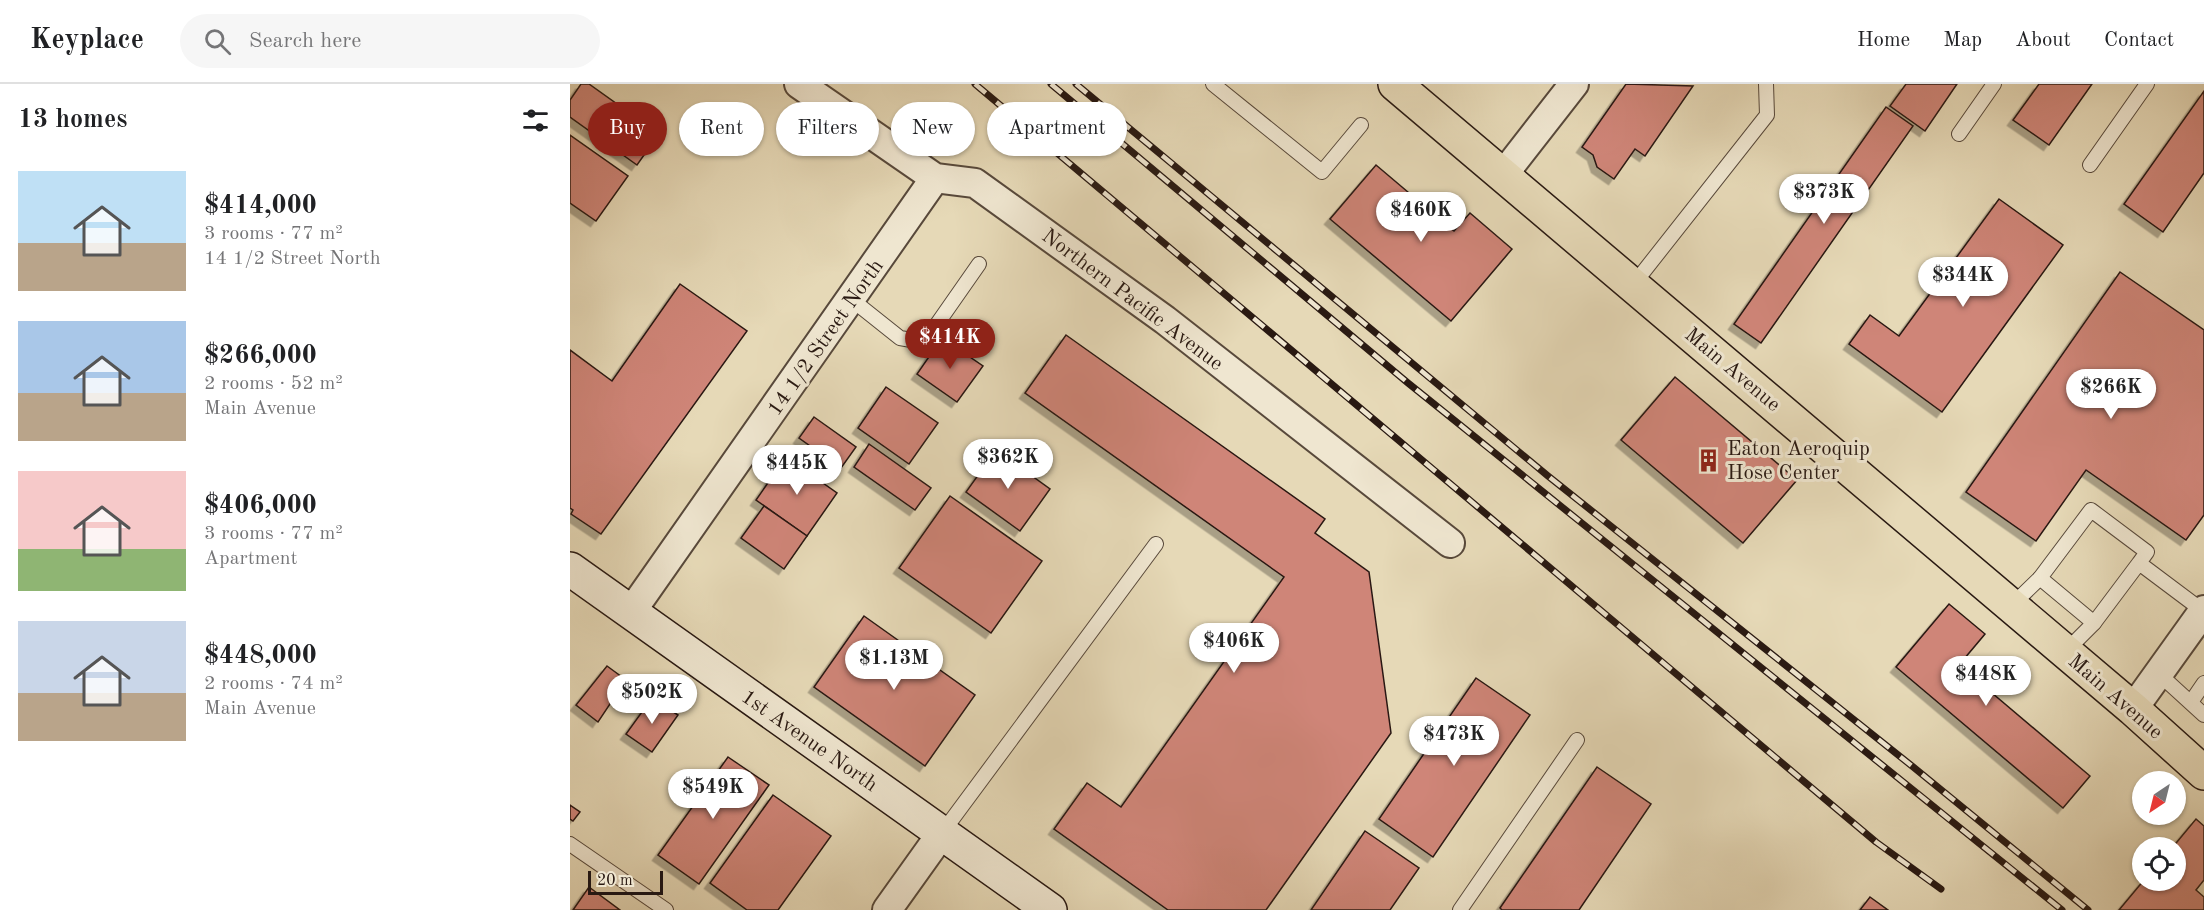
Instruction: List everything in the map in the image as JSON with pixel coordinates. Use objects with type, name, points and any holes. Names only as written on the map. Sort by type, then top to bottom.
[{"type":"main road","name":"Main Avenue","points":[[1395,84],[2133,709],[2204,773]]},
{"type":"street","name":"Northern Pacific Avenue","points":[[799,84],[935,178],[975,183],[1165,320],[1450,543]]},
{"type":"street","points":[[1503,175],[1574,84]]},
{"type":"street","name":"14 1/2 Street North","points":[[631,612],[935,178]]},
{"type":"street","name":"1st Avenue North","points":[[570,569],[1050,910]]},
{"type":"street","points":[[2133,709],[2203,610]]},
{"type":"street","points":[[887,910],[942,833]]},
{"type":"lane","points":[[1213,84],[1322,172],[1361,125]]},
{"type":"lane","points":[[1633,285],[1767,115],[1766,84]]},
{"type":"lane","points":[[1959,134],[1994,84]]},
{"type":"lane","points":[[2090,165],[2147,84]]},
{"type":"lane","points":[[851,299],[900,338],[916,341],[935,327],[979,264]]},
{"type":"lane","points":[[2011,606],[2040,578],[2091,510],[2147,552],[2094,623],[2065,652]]},
{"type":"lane","points":[[942,833],[1156,544]]},
{"type":"lane","points":[[2139,563],[2203,610]]},
{"type":"lane","points":[[2040,578],[2094,623]]},
{"type":"lane","points":[[2158,673],[2204,715]]},
{"type":"lane","points":[[2191,702],[2204,683]]},
{"type":"lane","points":[[1460,910],[1576,740]]},
{"type":"lane","points":[[570,844],[666,910]]},
{"type":"building","points":[[581,84],[589,84],[614,102],[588,102],[588,130],[570,117],[570,100]]},
{"type":"building","points":[[1626,84],[1693,86],[1645,156],[1635,149],[1614,179],[1597,167],[1593,155],[1582,147]]},
{"type":"building","points":[[1906,84],[1957,84],[1925,131],[1890,106]]},
{"type":"building","points":[[2039,84],[2092,84],[2049,145],[2013,120]]},
{"type":"building","points":[[2204,91],[2204,173],[2163,232],[2124,204]]},
{"type":"building","points":[[1886,107],[1913,126],[1761,343],[1734,324]]},
{"type":"building","points":[[570,135],[588,148],[588,156],[600,156],[628,176],[596,221],[570,203]]},
{"type":"building","points":[[624,156],[643,156],[637,165]]},
{"type":"building","points":[[1376,165],[1454,231],[1470,213],[1512,249],[1451,321],[1330,219]]},
{"type":"building","points":[[1999,199],[2063,245],[1942,412],[1849,344],[1870,315],[1899,336]]},
{"type":"building","points":[[2120,272],[2204,330],[2204,515],[2186,540],[2086,470],[2036,541],[1966,492]]},
{"type":"building","points":[[680,284],[747,331],[601,534],[571,514],[573,510],[570,508],[570,350],[612,381]]},
{"type":"building","points":[[1066,335],[1325,519],[1315,533],[1369,572],[1391,733],[1266,910],[1168,910],[1054,829],[1087,783],[1121,807],[1284,577],[1025,393]]},
{"type":"building","points":[[942,338],[983,366],[957,402],[917,374]]},
{"type":"building","name":"Eaton Aeroquip Hose Center","points":[[1675,377],[1797,480],[1743,543],[1621,440]]},
{"type":"building","points":[[886,387],[938,423],[909,464],[858,428]]},
{"type":"building","points":[[814,417],[856,447],[841,468],[799,438]]},
{"type":"building","points":[[869,444],[931,488],[915,510],[854,467]]},
{"type":"building","points":[[996,450],[1050,489],[1020,531],[966,492]]},
{"type":"building","points":[[786,457],[837,493],[807,536],[756,500]]},
{"type":"building","points":[[950,496],[1042,561],[991,633],[899,568]]},
{"type":"building","points":[[764,506],[807,536],[784,569],[741,538]]},
{"type":"building","points":[[1949,604],[1985,634],[1959,665],[2090,776],[2063,808],[1896,667]]},
{"type":"building","points":[[864,616],[975,695],[925,766],[814,687]]},
{"type":"building","points":[[607,666],[626,680],[598,722],[576,705]]},
{"type":"building","points":[[1476,678],[1530,715],[1433,857],[1379,819]]},
{"type":"building","points":[[652,698],[678,715],[652,752],[626,734]]},
{"type":"building","points":[[728,757],[769,785],[699,884],[658,855]]},
{"type":"building","points":[[1597,767],[1651,804],[1579,910],[1502,910],[1500,908]]},
{"type":"building","points":[[773,795],[831,836],[778,910],[747,910],[710,883]]},
{"type":"building","points":[[570,805],[580,812],[573,821],[570,819]]},
{"type":"building","points":[[2196,819],[2204,826],[2204,880],[2196,890],[2204,897],[2204,910],[2119,910],[2135,891],[2186,891],[2186,837],[2181,837]]},
{"type":"building","points":[[1365,831],[1419,868],[1390,910],[1311,910]]},
{"type":"building","points":[[589,887],[620,910],[573,910]]},
{"type":"building","points":[[1870,897],[1888,910],[1860,910]]},
{"type":"railway","points":[[975,84],[1876,842],[1941,889]]},
{"type":"railway","points":[[1051,84],[1408,383],[2062,910]]},
{"type":"railway","points":[[1076,84],[1548,476],[1912,766],[2088,910]]},
{"type":"place","name":"Eaton Aeroquip Hose Center","points":[[1709,460]]}]
